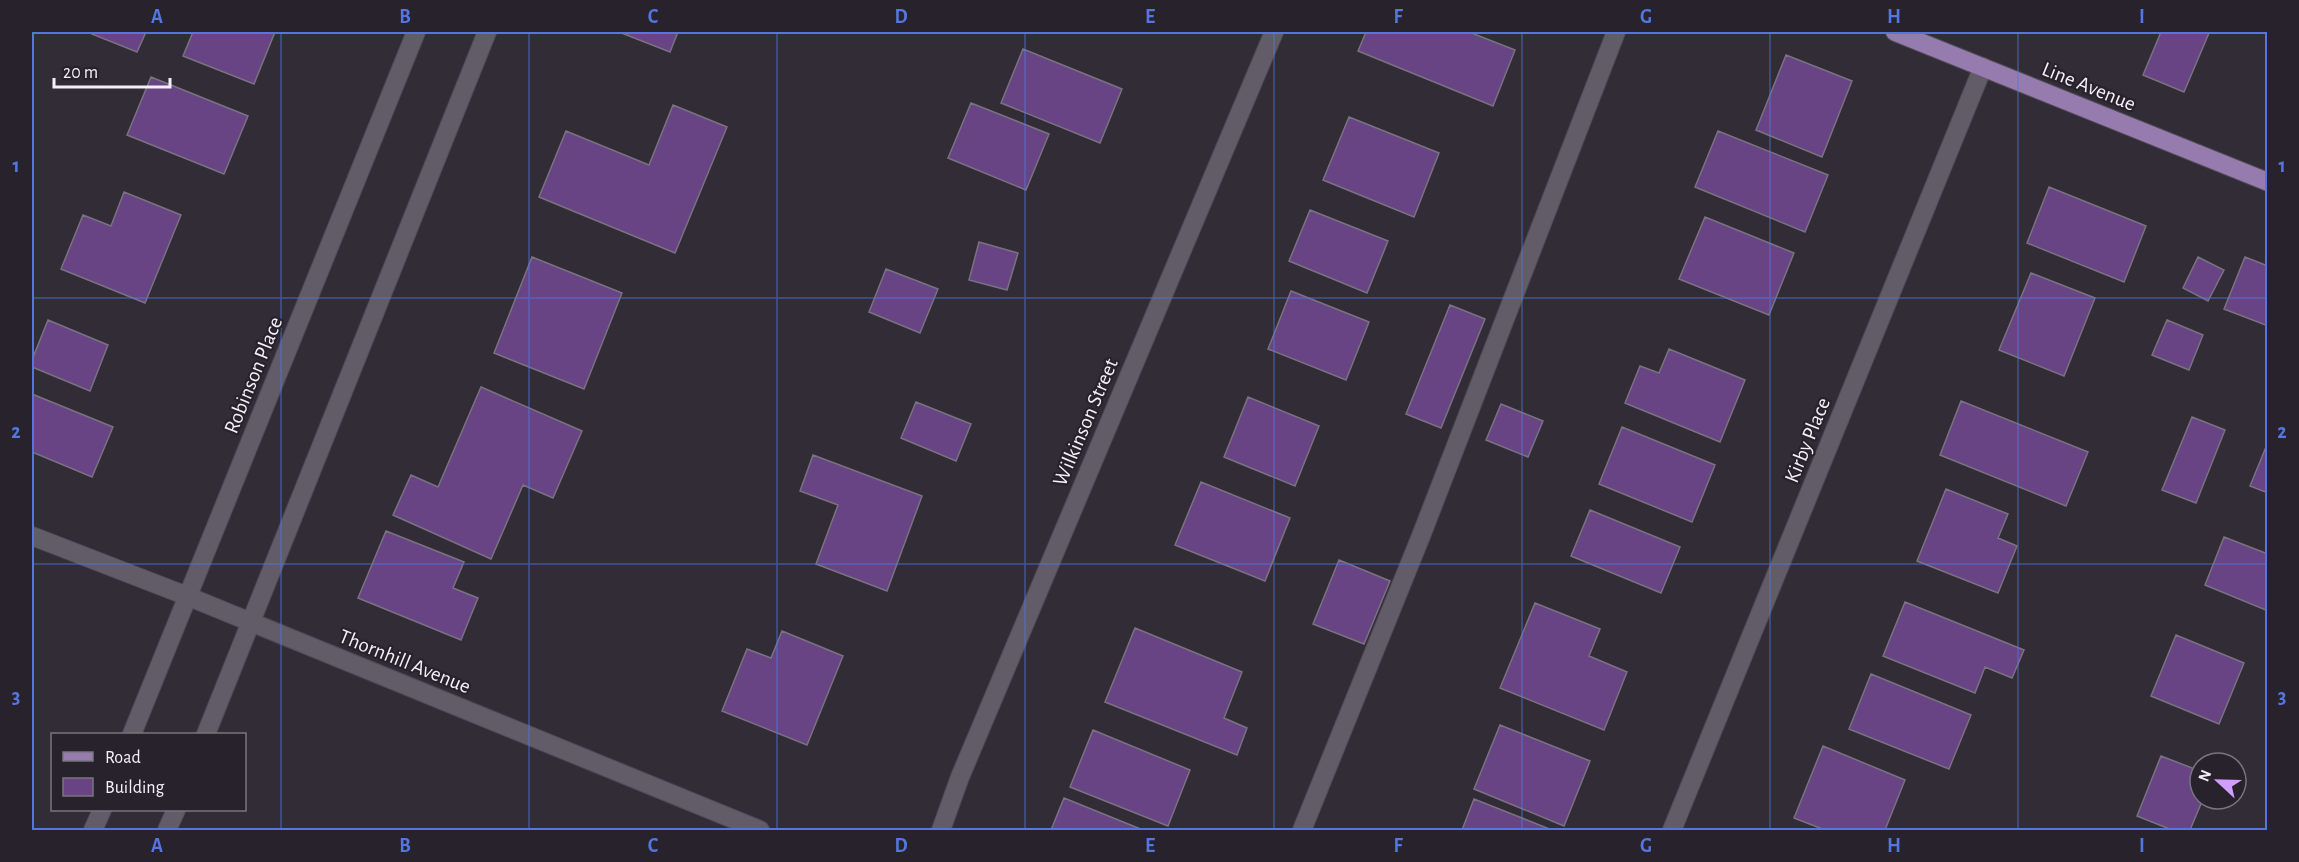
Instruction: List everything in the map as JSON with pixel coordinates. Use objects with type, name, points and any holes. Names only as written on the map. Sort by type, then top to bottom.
[{"type":"main road","name":"Line Avenue","points":[[1901,33],[2268,182]]},
{"type":"street","name":"Robinson Place","points":[[133,733],[416,32]]},
{"type":"street","points":[[207,733],[487,32]]},
{"type":"street","name":"Wilkinson Street","points":[[940,831],[965,766],[1274,32]]},
{"type":"street","points":[[1302,831],[1421,536],[1616,32]]},
{"type":"street","name":"Kirby Place","points":[[1672,831],[1983,67]]},
{"type":"street","name":"Thornhill Avenue","points":[[32,536],[188,596],[760,831]]},
{"type":"street","points":[[93,831],[102,811]]},
{"type":"street","points":[[167,831],[176,811]]},
{"type":"building","points":[[94,32],[146,32],[137,52],[92,34]]},
{"type":"building","points":[[193,32],[275,32],[254,84],[183,56]]},
{"type":"building","points":[[619,32],[678,32],[670,52]]},
{"type":"building","points":[[1366,32],[1469,32],[1515,50],[1493,106],[1358,51]]},
{"type":"building","points":[[2161,32],[2209,33],[2184,92],[2143,75]]},
{"type":"building","points":[[1023,49],[1122,89],[1100,143],[1001,103]]},
{"type":"building","points":[[1786,55],[1852,81],[1822,157],[1756,130]]},
{"type":"building","points":[[151,77],[248,116],[224,174],[127,135]]},
{"type":"building","points":[[971,103],[1049,134],[1026,190],[948,158]]},
{"type":"building","points":[[673,105],[727,127],[675,253],[539,197],[566,131],[649,165]]},
{"type":"building","points":[[1349,117],[1439,153],[1414,217],[1323,180]]},
{"type":"building","points":[[1718,131],[1828,175],[1805,232],[1695,187]]},
{"type":"building","points":[[2049,187],[2146,226],[2124,282],[2027,243]]},
{"type":"building","points":[[124,192],[181,215],[145,303],[61,269],[83,215],[111,226]]},
{"type":"building","points":[[1310,210],[1388,241],[1367,293],[1289,261]]},
{"type":"building","points":[[1705,217],[1794,253],[1769,315],[1679,279]]},
{"type":"building","points":[[979,242],[1018,253],[1007,290],[969,280]]},
{"type":"building","points":[[532,257],[622,293],[584,389],[494,353]]},
{"type":"building","points":[[2198,257],[2224,270],[2208,301],[2183,288]]},
{"type":"building","points":[[2245,257],[2268,266],[2268,326],[2224,309]]},
{"type":"building","points":[[886,269],[938,289],[920,333],[869,312]]},
{"type":"building","points":[[2031,273],[2095,298],[2064,376],[1999,350]]},
{"type":"building","points":[[1291,291],[1369,322],[1346,380],[1268,349]]},
{"type":"building","points":[[1450,305],[1485,319],[1441,428],[1406,414]]},
{"type":"building","points":[[48,320],[108,345],[90,391],[32,367],[32,360]]},
{"type":"building","points":[[2167,320],[2203,335],[2189,370],[2152,355]]},
{"type":"building","points":[[1669,349],[1745,380],[1720,442],[1625,403],[1640,366],[1659,373]]},
{"type":"building","points":[[481,387],[582,431],[553,498],[523,485],[491,559],[393,515],[411,475],[438,487]]},
{"type":"building","points":[[32,394],[113,427],[92,477],[32,452]]},
{"type":"building","points":[[1248,397],[1319,426],[1295,486],[1224,457]]},
{"type":"building","points":[[1961,401],[2088,452],[2066,506],[1940,455]]},
{"type":"building","points":[[916,402],[971,424],[956,461],[901,438]]},
{"type":"building","points":[[1501,404],[1543,421],[1528,457],[1486,440]]},
{"type":"building","points":[[2192,417],[2225,430],[2196,503],[2162,490]]},
{"type":"building","points":[[1622,427],[1715,465],[1692,522],[1599,484]]},
{"type":"building","points":[[2268,442],[2268,493],[2250,486]]},
{"type":"building","points":[[813,455],[922,496],[887,591],[816,564],[838,505],[800,491]]},
{"type":"building","points":[[1201,482],[1290,518],[1265,581],[1175,545]]},
{"type":"building","points":[[1946,489],[2008,514],[1998,538],[2017,546],[1998,593],[1917,561]]},
{"type":"building","points":[[1590,510],[1680,547],[1661,593],[1571,556]]},
{"type":"building","points":[[386,531],[464,562],[453,588],[478,598],[461,640],[358,598]]},
{"type":"building","points":[[2224,537],[2268,554],[2268,611],[2205,585]]},
{"type":"building","points":[[1339,560],[1390,581],[1364,644],[1313,624]]},
{"type":"building","points":[[1905,602],[2024,650],[2012,678],[1985,667],[1975,693],[1883,656]]},
{"type":"building","points":[[1535,603],[1600,629],[1589,656],[1627,672],[1604,730],[1500,688]]},
{"type":"building","points":[[1135,628],[1242,672],[1224,718],[1247,728],[1237,755],[1105,702]]},
{"type":"building","points":[[782,631],[843,656],[807,745],[722,711],[747,649],[771,658]]},
{"type":"building","points":[[2176,635],[2244,663],[2219,724],[2151,696]]},
{"type":"building","points":[[1871,674],[1971,715],[1949,769],[1849,729]]},
{"type":"building","points":[[1500,725],[1590,761],[1564,826],[1474,789]]},
{"type":"building","points":[[1093,730],[1190,770],[1168,826],[1070,787]]},
{"type":"building","points":[[1823,746],[1905,780],[1885,830],[1825,830],[1794,818]]},
{"type":"building","points":[[2161,756],[2188,766],[2188,811],[2198,811],[2190,830],[2172,830],[2137,816]]},
{"type":"building","points":[[1064,798],[1143,830],[1051,830]]},
{"type":"building","points":[[1474,799],[1552,830],[1462,830]]}]
